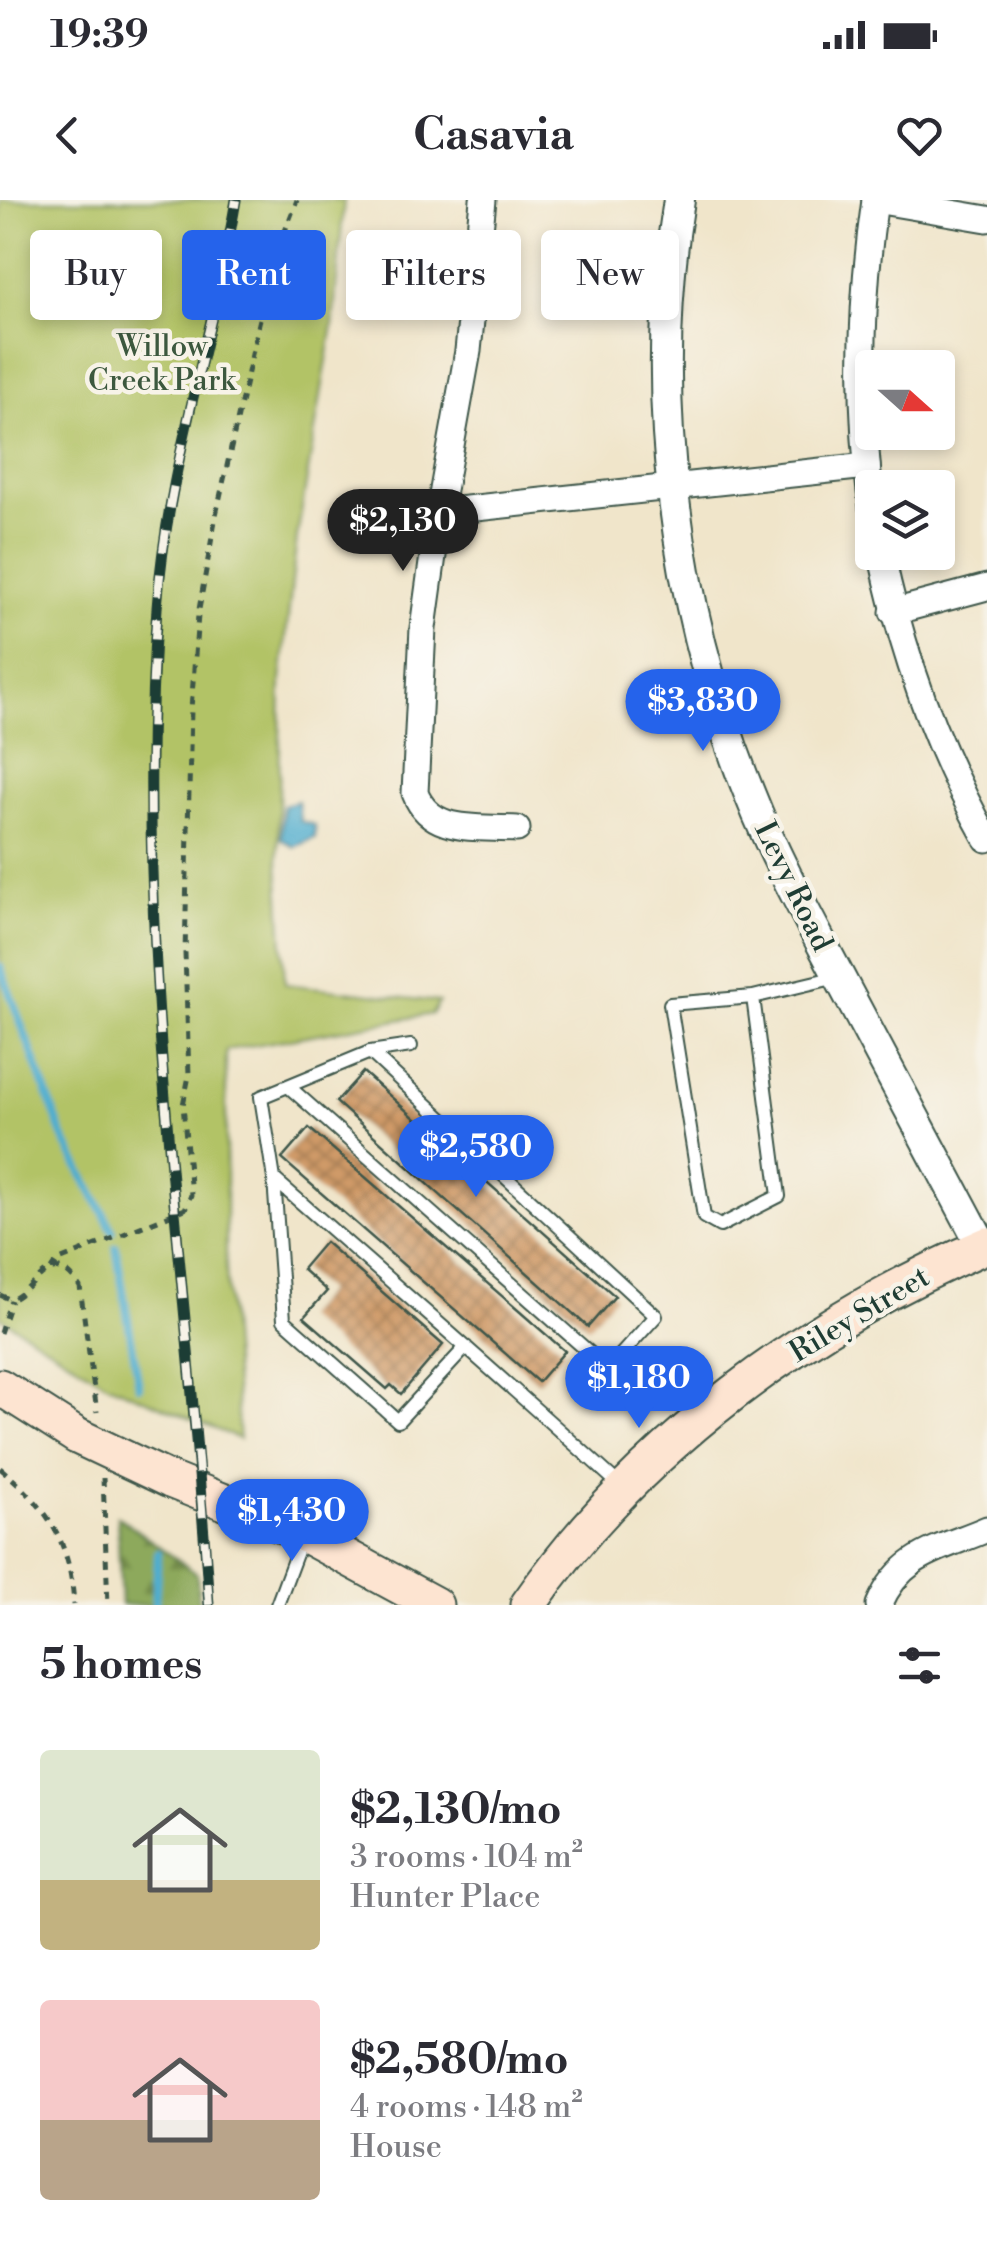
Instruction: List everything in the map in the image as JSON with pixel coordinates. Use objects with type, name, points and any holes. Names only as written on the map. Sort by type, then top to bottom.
[{"type":"main road","name":"Riley Street","points":[[528,1605],[559,1561],[625,1490],[722,1403],[822,1329],[986,1249]]},
{"type":"main road","points":[[0,1387],[76,1436],[170,1480],[304,1534],[436,1605]]},
{"type":"street","points":[[483,200],[468,350],[438,512],[423,628],[414,793],[422,812],[436,823],[517,829]]},
{"type":"street","name":"Levy Road","points":[[679,200],[667,378],[674,487],[700,640],[722,718],[776,854],[986,1249]]},
{"type":"street","points":[[867,470],[862,325],[875,200],[987,219]]},
{"type":"street","points":[[438,512],[867,466]]},
{"type":"street","points":[[885,570],[894,612],[937,738],[987,839]]},
{"type":"street","points":[[894,612],[987,588]]},
{"type":"street","points":[[880,1605],[895,1577],[924,1551],[987,1529]]},
{"type":"lane","points":[[753,997],[779,1196],[720,1226],[704,1217],[670,1004],[753,997],[839,976]]},
{"type":"lane","points":[[411,1046],[370,1052],[261,1096],[274,1178],[284,1320],[398,1421],[466,1347]]},
{"type":"lane","points":[[288,1086],[608,1369],[656,1316],[370,1052]]},
{"type":"lane","points":[[274,1178],[625,1490]]},
{"type":"lane","points":[[277,1605],[304,1534]]},
{"type":"path","points":[[50,1270],[56,1261],[186,1209],[191,1195],[183,1105],[189,1076],[184,953],[191,710],[198,615],[259,323],[276,252],[296,200]]},
{"type":"path","points":[[0,1333],[11,1300]]},
{"type":"path","points":[[0,1468],[43,1507],[67,1554],[74,1605]]},
{"type":"green space","name":"Willow Creek Park","points":[[0,200],[344,200],[333,324],[297,537],[281,680],[278,860],[285,984],[439,1002],[432,1014],[226,1050],[226,1269],[239,1439],[108,1384],[0,1317]]},
{"type":"green space","points":[[117,1516],[197,1574],[199,1605],[121,1605]]},
{"type":"water","points":[[298,801],[300,821],[315,825],[315,838],[294,847],[281,839],[283,805]]},
{"type":"building","points":[[363,1072],[615,1296],[588,1327],[336,1102]]},
{"type":"building","points":[[309,1128],[565,1351],[538,1382],[282,1159]]},
{"type":"building","points":[[325,1242],[443,1345],[401,1394],[391,1385],[387,1389],[304,1317],[327,1291],[302,1269]]},
{"type":"waterway","points":[[0,967],[64,1139],[113,1231]]},
{"type":"waterway","points":[[116,1247],[139,1386]]},
{"type":"waterway","points":[[155,1605],[158,1553]]},
{"type":"railway","points":[[209,1605],[157,983],[151,733],[157,608],[170,505],[236,200]]}]
